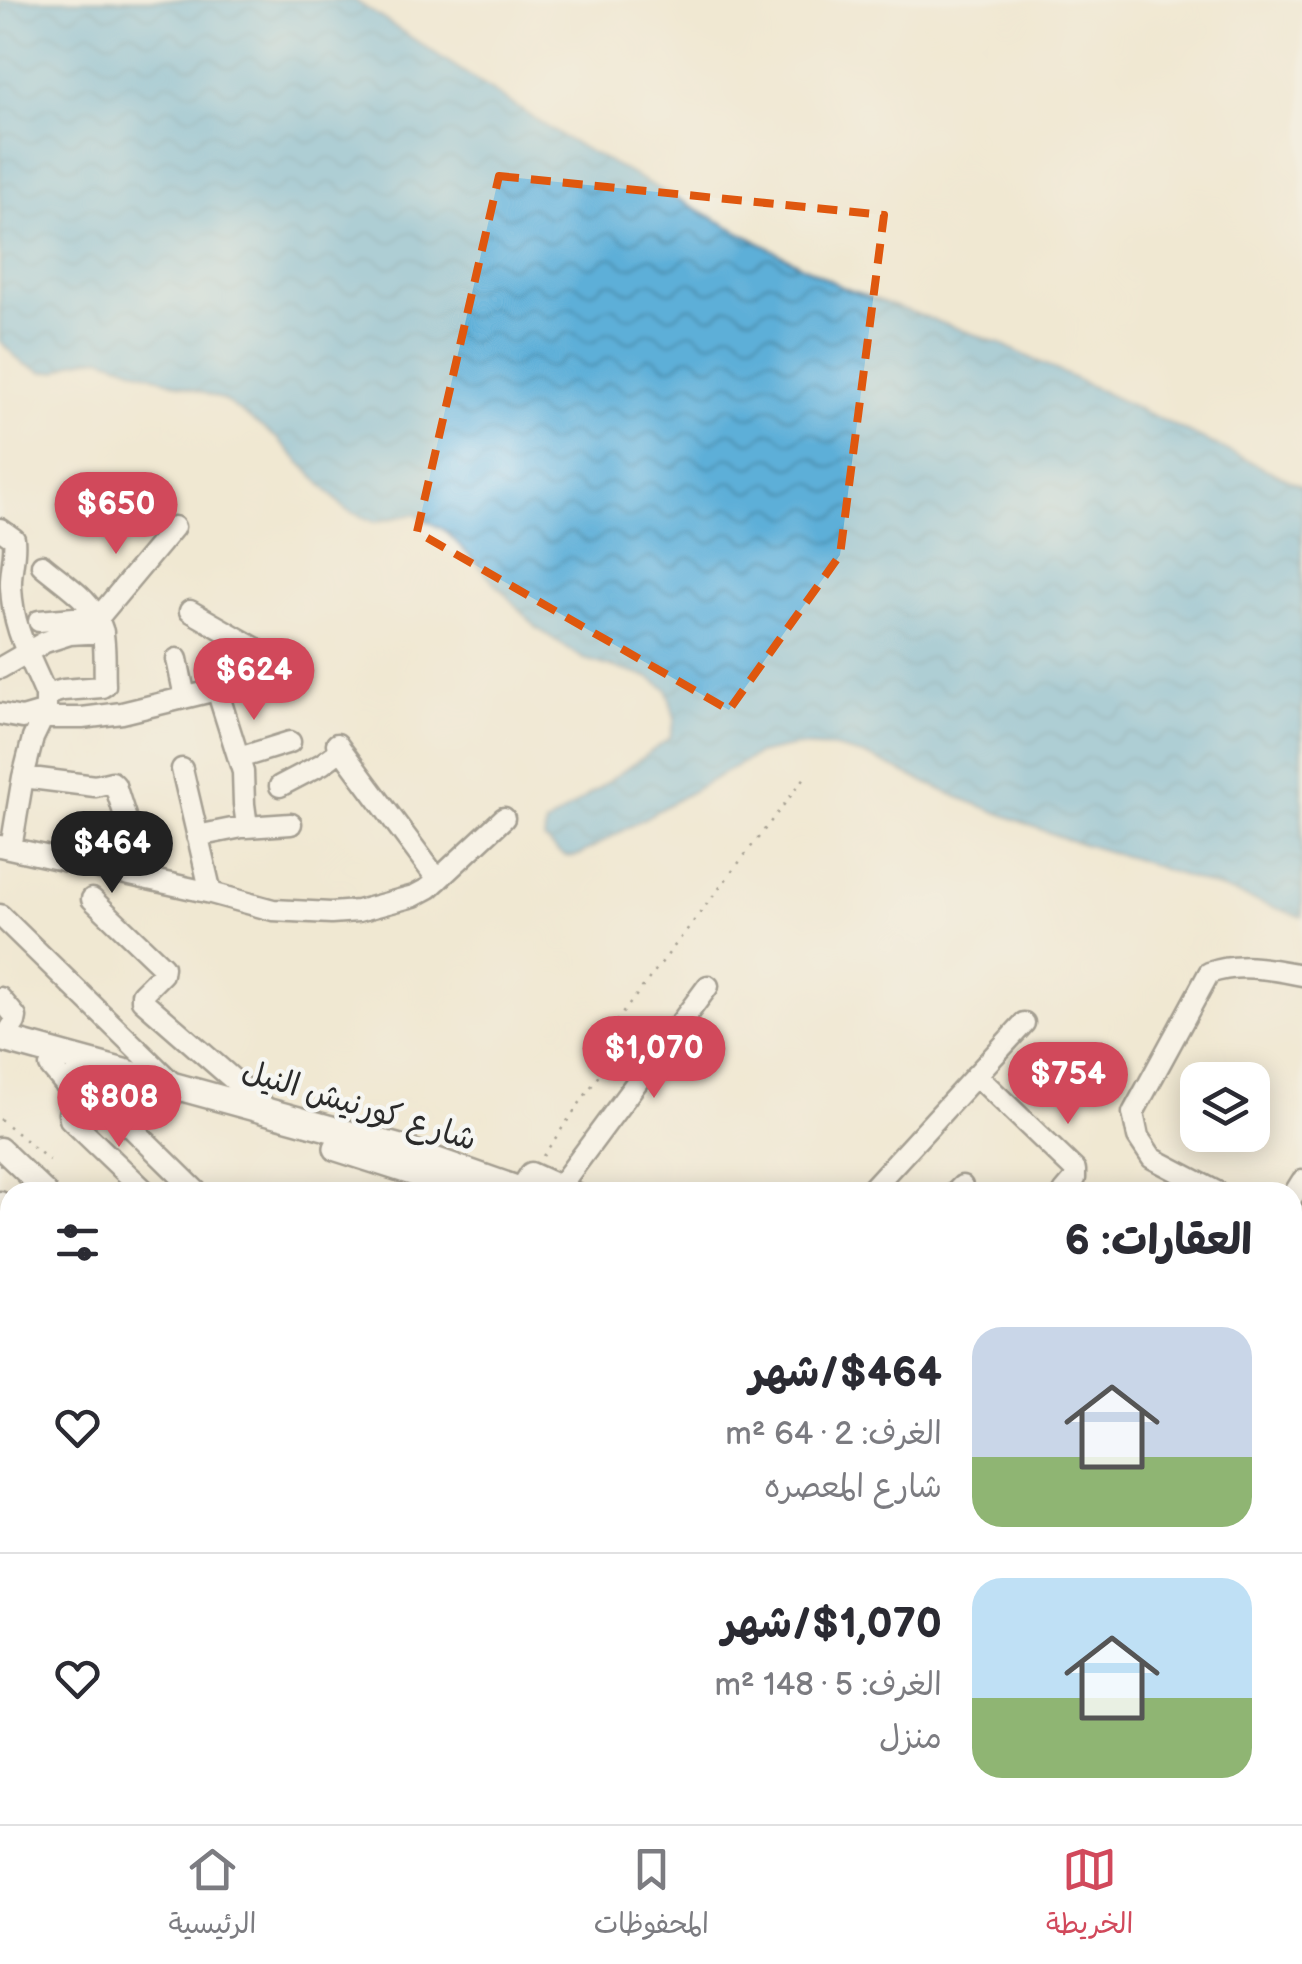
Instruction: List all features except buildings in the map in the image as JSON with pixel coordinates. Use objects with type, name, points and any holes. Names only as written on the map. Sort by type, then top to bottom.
[{"type":"main road","name":"شارع كورنيش النيل","points":[[1,1043],[174,1085],[515,1182]]},
{"type":"main road","name":"شارع كورنيش النيل","points":[[1,1043],[50,1066],[442,1182]]},
{"type":"street","points":[[0,668],[44,642],[99,622],[174,527]]},
{"type":"street","points":[[7,534],[6,575],[18,633],[45,708],[33,738],[6,847],[273,910],[330,914],[375,907],[429,888],[504,818]]},
{"type":"street","points":[[0,714],[22,718],[45,708],[63,690],[104,686],[99,622],[87,604],[42,565]]},
{"type":"street","points":[[190,611],[255,648],[220,689],[219,698],[243,772],[246,827]]},
{"type":"street","points":[[39,622],[99,622]]},
{"type":"street","points":[[177,659],[185,698]]},
{"type":"street","points":[[45,708],[82,718],[122,713],[220,689]]},
{"type":"street","points":[[239,758],[290,742]]},
{"type":"street","points":[[280,786],[322,764],[339,747],[438,880]]},
{"type":"street","points":[[182,769],[218,896]]},
{"type":"street","points":[[23,777],[94,786],[112,782],[125,816]]},
{"type":"street","points":[[198,836],[291,824]]},
{"type":"street","points":[[92,899],[163,967],[162,974],[142,994],[142,1000],[272,1114]]},
{"type":"street","points":[[0,915],[174,1085]]},
{"type":"street","points":[[1198,1182],[1152,1158],[1138,1137],[1133,1113],[1209,973],[1227,967],[1302,975]]},
{"type":"street","points":[[572,1182],[708,986]]},
{"type":"street","points":[[0,998],[16,1017],[1,1043]]},
{"type":"street","points":[[879,1182],[1024,1023]]},
{"type":"street","points":[[50,1066],[72,1096],[70,1119],[136,1182]]},
{"type":"street","points":[[76,1073],[186,1182]]},
{"type":"street","points":[[976,1075],[1075,1170],[1072,1182]]},
{"type":"street","points":[[0,1148],[36,1182]]},
{"type":"path","points":[[527,1182],[604,1068],[606,1037],[611,1028],[806,776]]},
{"type":"path","points":[[0,1118],[49,1160]]},
{"type":"highlighted area","points":[[499,176],[884,215],[840,555],[729,710],[417,532]]},
{"type":"water","points":[[0,0],[354,0],[564,138],[846,289],[1001,344],[1302,486],[1302,917],[1065,839],[870,757],[835,748],[796,746],[758,754],[579,855],[560,853],[544,839],[546,825],[670,738],[675,719],[667,689],[648,677],[584,659],[537,628],[446,531],[414,514],[375,522],[346,510],[278,439],[224,400],[101,357],[44,372],[22,363],[0,341]]}]
